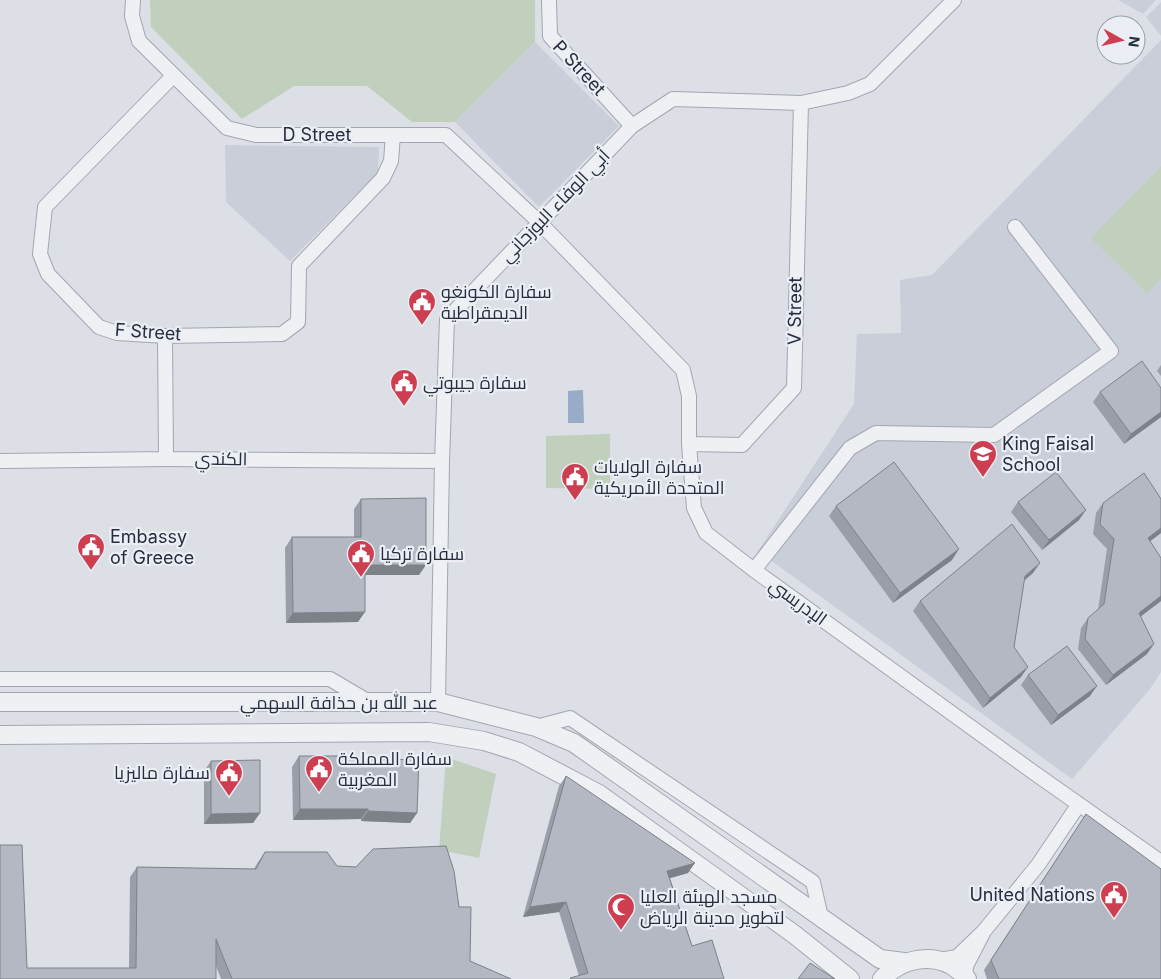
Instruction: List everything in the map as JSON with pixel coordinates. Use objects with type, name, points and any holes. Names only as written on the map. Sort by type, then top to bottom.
[{"type":"street","name":"D Street","points":[[133,0],[132,16],[139,41],[227,128],[256,135],[446,135],[539,222],[568,252]]},
{"type":"street","name":"P Street","points":[[549,0],[550,36],[632,126]]},
{"type":"street","name":"أبي الوفاء البوزجاني","points":[[438,702],[442,461],[447,318],[632,126],[673,99],[801,103],[848,93],[870,84],[954,0]]},
{"type":"street","name":"F Street","points":[[173,76],[45,207],[40,254],[48,274],[99,327],[117,333],[165,336],[282,334],[298,322],[299,266],[383,178],[391,161],[393,135]]},
{"type":"street","name":"V Street","points":[[689,444],[742,445],[794,388],[801,103]]},
{"type":"street","points":[[754,570],[850,448],[876,433],[994,436],[1111,351],[1015,228]]},
{"type":"street","name":"الإدريسي","points":[[568,252],[682,370],[689,396],[689,444],[694,508],[706,533],[754,570],[1161,862]]},
{"type":"street","points":[[165,336],[166,459]]},
{"type":"street","name":"الكندي","points":[[0,461],[166,459],[442,461]]},
{"type":"street","points":[[0,679],[330,680],[370,702]]},
{"type":"street","name":"عبد الله بن حذافة السهمي","points":[[0,702],[438,702],[536,727],[574,744],[880,959],[904,962]]},
{"type":"street","points":[[536,727],[570,718],[813,882],[821,917]]},
{"type":"street","name":"عبد الله بن حذافة السهمي","points":[[0,735],[429,732],[484,741],[520,752],[599,794],[795,935],[850,979]]},
{"type":"street","points":[[882,979],[890,970],[904,962],[921,958],[939,960],[957,957],[984,932],[1038,864],[1079,804]]},
{"type":"street","points":[[966,978],[966,966],[984,932]]},
{"type":"street","points":[[939,960],[953,966],[966,978]]},
{"type":"shaded area","points":[[1118,0],[1156,0],[1143,14]]},
{"type":"shaded area","points":[[1161,2],[1161,36],[1146,17]]},
{"type":"shaded area","name":"King Faisal School","points":[[1161,40],[1161,672],[1150,689],[1072,779],[758,551],[854,404],[857,334],[901,333],[900,280],[932,275],[1137,65],[1146,65],[1146,55]]},
{"type":"shaded area","points":[[535,42],[619,126],[539,207],[455,122]]},
{"type":"shaded area","points":[[225,145],[379,147],[378,172],[290,261],[226,202]]},
{"type":"green space","points":[[150,0],[535,0],[535,42],[455,122],[412,122],[367,86],[294,86],[242,119],[151,27]]},
{"type":"green space","points":[[1161,166],[1161,279],[1147,293],[1091,238]]},
{"type":"green space","points":[[610,434],[610,489],[546,488],[546,436]]},
{"type":"green space","points":[[446,757],[496,774],[479,858],[439,850]]},
{"type":"water","points":[[583,390],[584,423],[568,423],[568,391]]},
{"type":"building","points":[[1142,361],[1161,388],[1161,412],[1131,434],[1100,392]]},
{"type":"building","points":[[894,462],[959,549],[900,593],[836,506]]},
{"type":"building","points":[[1056,472],[1086,510],[1049,540],[1018,502]]},
{"type":"building","points":[[1144,473],[1161,499],[1161,528],[1148,538],[1161,558],[1161,596],[1139,613],[1154,644],[1113,675],[1085,639],[1088,618],[1104,604],[1114,539],[1100,524],[1103,503]]},
{"type":"building","points":[[426,498],[426,565],[365,565],[365,612],[293,613],[292,537],[361,537],[361,499]]},
{"type":"building","points":[[1012,524],[1040,563],[1025,576],[1014,647],[1028,667],[990,698],[920,601]]},
{"type":"building","points":[[1067,646],[1097,686],[1058,715],[1028,675]]},
{"type":"building","points":[[299,756],[353,756],[353,758],[419,760],[417,813],[368,811],[368,809],[300,809]]},
{"type":"building","name":"سفارة ماليزيا","points":[[260,760],[260,813],[211,814],[211,761]]},
{"type":"building","points":[[566,776],[695,863],[667,871],[692,946],[712,940],[724,979],[570,978],[588,973],[566,902],[530,907]]},
{"type":"building","name":"United Nations","points":[[1086,814],[1161,869],[1161,979],[999,979],[991,960]]},
{"type":"building","points":[[0,845],[22,845],[27,968],[136,968],[137,867],[256,869],[265,852],[327,852],[337,866],[356,867],[373,849],[446,846],[454,871],[459,907],[471,907],[470,961],[511,979],[232,979],[216,939],[216,979],[0,979]]},
{"type":"building","points":[[810,963],[835,979],[798,979]]},
{"type":"place","name":"سفارة الكونغو الديمقراطية","points":[[422,326]]},
{"type":"place","name":"سفارة جيبوتي","points":[[404,407]]},
{"type":"place","name":"King Faisal School","points":[[983,478]]},
{"type":"place","name":"سفارة الولايات المتحدة الأمريكية","points":[[575,501]]},
{"type":"place","name":"Embassy of Greece","points":[[91,571]]},
{"type":"place","name":"سفارة تركيا","points":[[361,578]]},
{"type":"place","name":"سفارة المملكة المغربية","points":[[319,793]]},
{"type":"place","name":"سفارة ماليزيا","points":[[229,797]]},
{"type":"place","name":"United Nations","points":[[1114,919]]},
{"type":"place","name":"مسجد الهيئة العليا لتطوير مدينة الرياض","points":[[621,931]]}]
